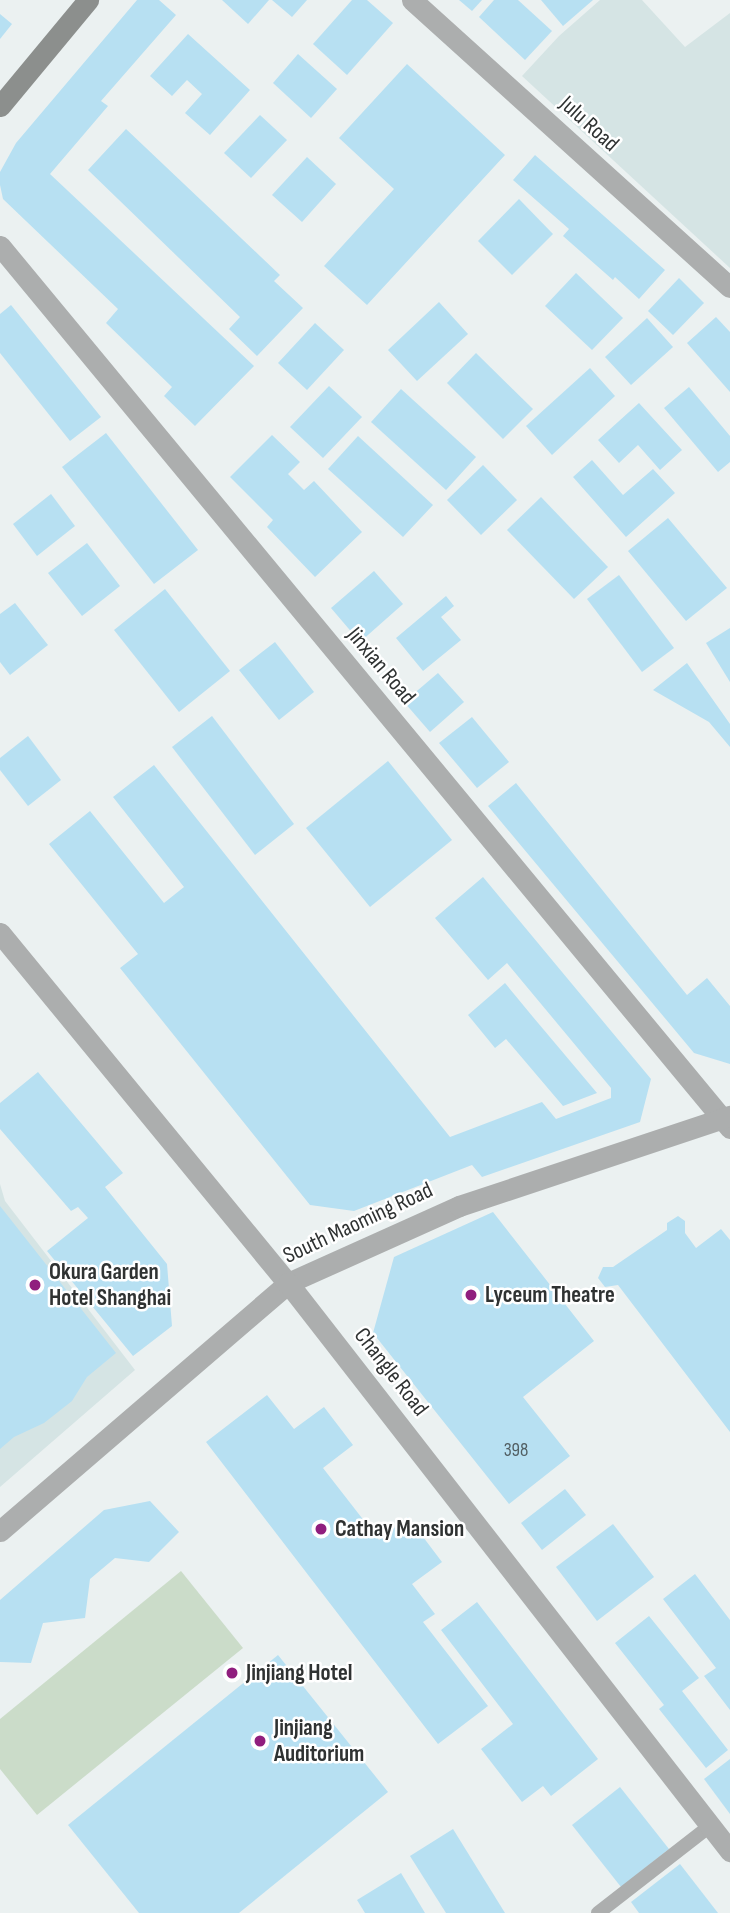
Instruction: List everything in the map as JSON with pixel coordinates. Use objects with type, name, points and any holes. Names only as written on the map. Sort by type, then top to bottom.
[{"type":"main road","points":[[0,106],[88,0]]},
{"type":"street","name":"Julu Road","points":[[412,0],[730,287]]},
{"type":"street","name":"Jinxian Road","points":[[0,246],[727,1121]]},
{"type":"street","name":"Changle Road","points":[[0,933],[288,1283],[730,1851]]},
{"type":"street","name":"South Maoming Road","points":[[0,1531],[288,1283],[459,1206],[727,1121]]},
{"type":"lane","points":[[598,1913],[711,1825]]},
{"type":"shaded area","points":[[600,0],[642,0],[685,47],[730,13],[730,268],[522,76],[559,36]]},
{"type":"shaded area","name":"Okura Garden Hotel Shanghai","points":[[0,1184],[5,1201],[135,1370],[0,1487]]},
{"type":"green space","points":[[181,1571],[243,1648],[37,1815],[0,1769],[0,1719]]},
{"type":"building","points":[[137,0],[159,0],[176,15],[101,101],[108,106],[50,174],[254,366],[195,426],[164,396],[172,387],[106,323],[118,309],[3,199],[0,185],[0,172],[16,143]]},
{"type":"building","points":[[222,0],[269,0],[248,24]]},
{"type":"building","points":[[272,0],[307,0],[292,17]]},
{"type":"building","points":[[352,0],[367,0],[393,23],[347,75],[313,44]]},
{"type":"building","points":[[459,0],[482,0],[472,11]]},
{"type":"building","points":[[494,0],[518,0],[552,31],[525,60],[479,17]]},
{"type":"building","points":[[541,0],[593,0],[563,26]]},
{"type":"building","points":[[0,14],[12,24],[0,39]]},
{"type":"building","points":[[188,34],[250,90],[210,135],[185,113],[202,94],[187,80],[172,96],[150,76]]},
{"type":"building","points":[[298,54],[337,89],[311,118],[273,83]]},
{"type":"building","points":[[407,64],[505,155],[367,305],[324,266],[394,189],[339,138]]},
{"type":"building","points":[[260,115],[287,140],[251,178],[224,153]]},
{"type":"building","points":[[126,129],[280,275],[274,281],[303,308],[257,356],[229,329],[240,317],[88,170]]},
{"type":"building","points":[[535,155],[665,270],[639,299],[563,236],[569,229],[513,180]]},
{"type":"building","points":[[307,157],[336,184],[302,222],[272,195]]},
{"type":"building","points":[[519,199],[553,234],[512,275],[478,241]]},
{"type":"building","points":[[576,273],[623,318],[592,350],[545,306]]},
{"type":"building","points":[[679,278],[704,303],[673,335],[648,311]]},
{"type":"building","points":[[439,302],[468,334],[417,381],[388,350]]},
{"type":"building","points":[[11,305],[101,417],[70,441],[0,353],[0,314]]},
{"type":"building","points":[[716,317],[730,332],[730,392],[687,343]]},
{"type":"building","points":[[647,318],[673,347],[631,385],[605,357]]},
{"type":"building","points":[[315,323],[344,350],[307,390],[278,363]]},
{"type":"building","points":[[476,353],[533,409],[503,439],[447,383]]},
{"type":"building","points":[[590,368],[615,396],[552,455],[526,426]]},
{"type":"building","points":[[329,386],[362,417],[323,458],[290,427]]},
{"type":"building","points":[[689,387],[730,436],[730,462],[718,472],[664,408]]},
{"type":"building","points":[[401,389],[476,457],[446,490],[371,422]]},
{"type":"building","points":[[639,403],[682,450],[660,470],[638,445],[619,463],[598,440]]},
{"type":"building","points":[[106,433],[198,550],[154,584],[62,467]]},
{"type":"building","points":[[272,435],[300,462],[288,474],[304,490],[314,481],[362,532],[315,577],[267,527],[273,520],[230,477]]},
{"type":"building","points":[[358,436],[433,505],[403,537],[328,469]]},
{"type":"building","points":[[592,460],[623,495],[653,469],[675,493],[626,537],[573,477]]},
{"type":"building","points":[[483,465],[517,500],[481,535],[447,500]]},
{"type":"building","points":[[51,494],[75,526],[37,556],[13,524]]},
{"type":"building","points":[[541,497],[608,567],[574,599],[507,530]]},
{"type":"building","points":[[668,518],[727,588],[686,621],[628,551]]},
{"type":"building","points":[[87,543],[120,586],[82,616],[48,573]]},
{"type":"building","points":[[374,571],[403,604],[360,642],[331,608]]},
{"type":"building","points":[[619,575],[674,648],[642,672],[587,599]]},
{"type":"building","points":[[165,589],[230,671],[179,712],[114,630]]},
{"type":"building","points":[[446,596],[454,606],[441,617],[461,640],[423,671],[396,638]]},
{"type":"building","points":[[15,603],[48,645],[10,675],[0,662],[0,614]]},
{"type":"building","points":[[730,628],[730,682],[706,643]]},
{"type":"building","points":[[275,642],[314,692],[279,720],[239,670]]},
{"type":"building","points":[[687,663],[730,724],[730,747],[709,722],[653,690]]},
{"type":"building","points":[[438,673],[464,702],[430,732],[404,702]]},
{"type":"building","points":[[212,716],[294,824],[255,855],[172,747]]},
{"type":"building","points":[[472,717],[509,762],[477,788],[439,743]]},
{"type":"building","points":[[28,736],[61,780],[28,806],[0,770],[0,758]]},
{"type":"building","points":[[388,761],[452,840],[370,907],[306,828]]},
{"type":"building","points":[[154,765],[450,1137],[542,1102],[556,1119],[611,1098],[611,1088],[507,963],[488,980],[435,918],[483,877],[651,1079],[640,1122],[482,1177],[472,1165],[354,1211],[310,1205],[120,968],[138,954],[49,844],[90,811],[164,903],[184,887],[113,797]]},
{"type":"building","points":[[516,783],[687,995],[707,978],[730,1006],[730,1064],[694,1053],[488,806]]},
{"type":"building","points":[[505,983],[597,1093],[563,1106],[506,1039],[495,1048],[468,1015]]},
{"type":"building","points":[[38,1072],[123,1173],[105,1187],[167,1264],[172,1326],[133,1356],[47,1251],[88,1218],[78,1207],[71,1211],[0,1129],[0,1103]]},
{"type":"building","name":"Okura Garden Hotel Shanghai","points":[[0,1206],[116,1353],[87,1377],[72,1401],[44,1423],[14,1437],[0,1449]]},
{"type":"building","name":"Lyceum Theatre","points":[[493,1212],[594,1341],[523,1397],[570,1456],[509,1504],[373,1333],[394,1257]]},
{"type":"building","points":[[678,1216],[685,1221],[685,1233],[696,1248],[721,1229],[730,1240],[730,1432],[618,1285],[605,1287],[598,1278],[603,1267],[613,1267],[667,1230],[667,1223]]},
{"type":"building","name":"Cathay Mansion","points":[[267,1395],[294,1429],[324,1407],[353,1445],[323,1468],[379,1540],[408,1517],[442,1562],[412,1584],[435,1614],[423,1622],[488,1706],[438,1744],[206,1442]]},
{"type":"building","points":[[565,1489],[586,1515],[542,1550],[521,1523]]},
{"type":"building","points":[[150,1501],[179,1532],[149,1562],[115,1558],[90,1579],[85,1618],[43,1623],[31,1663],[0,1662],[0,1600],[104,1510]]},
{"type":"building","points":[[613,1524],[654,1577],[597,1621],[556,1567]]},
{"type":"building","points":[[695,1574],[730,1620],[730,1710],[704,1676],[716,1668],[663,1599]]},
{"type":"building","points":[[477,1602],[598,1759],[551,1796],[543,1786],[522,1802],[481,1749],[513,1724],[441,1630]]},
{"type":"building","points":[[649,1616],[699,1678],[682,1691],[728,1750],[706,1768],[659,1709],[664,1705],[615,1643]]},
{"type":"building","name":"Jinjiang Auditorium","points":[[278,1655],[388,1792],[239,1913],[139,1913],[68,1825]]},
{"type":"building","points":[[730,1759],[730,1814],[704,1779]]},
{"type":"building","points":[[620,1787],[669,1849],[621,1887],[572,1825]]},
{"type":"building","points":[[453,1829],[505,1913],[446,1913],[410,1856]]},
{"type":"building","points":[[680,1864],[718,1913],[639,1913],[631,1902]]},
{"type":"building","points":[[401,1873],[425,1913],[365,1913],[357,1900]]},
{"type":"place","name":"Okura Garden Hotel Shanghai","points":[[35,1285]]},
{"type":"place","name":"Lyceum Theatre","points":[[471,1295]]},
{"type":"place","name":"Cathay Mansion","points":[[321,1529]]},
{"type":"place","name":"Jinjiang Hotel","points":[[232,1673]]},
{"type":"place","name":"Jinjiang Auditorium","points":[[260,1741]]}]
